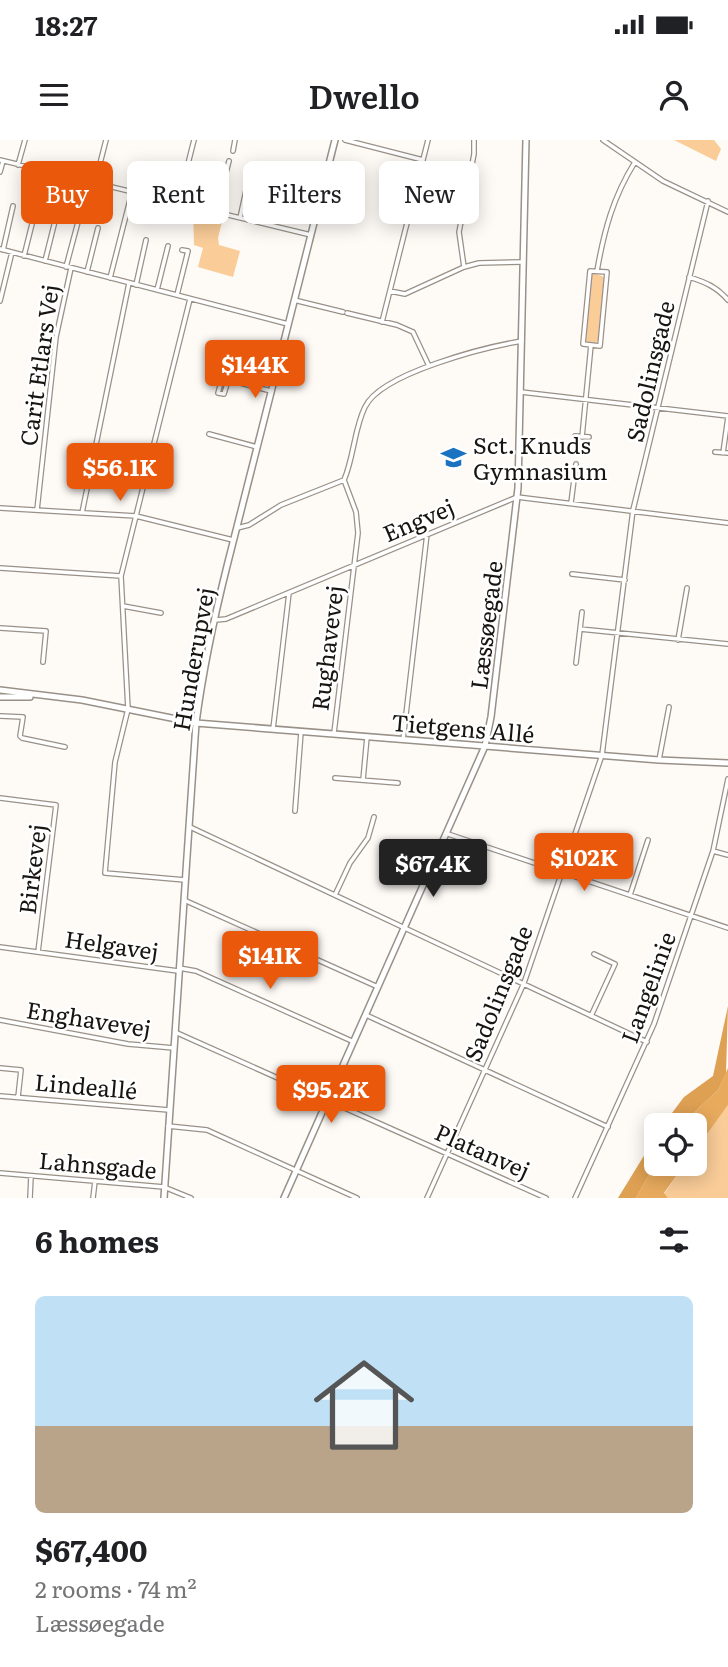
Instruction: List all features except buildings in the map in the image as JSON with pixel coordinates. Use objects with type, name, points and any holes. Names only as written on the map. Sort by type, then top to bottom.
[{"type":"street","points":[[0,172],[1,160],[19,164],[25,140]]},
{"type":"street","points":[[101,161],[106,140]]},
{"type":"street","points":[[189,161],[194,140]]},
{"type":"street","points":[[233,151],[235,140]]},
{"type":"street","name":"Hunderupvej","points":[[164,1198],[196,723],[213,620],[335,140]]},
{"type":"street","points":[[345,140],[423,160]]},
{"type":"street","points":[[382,321],[428,140]]},
{"type":"street","points":[[464,267],[459,232],[474,154],[474,140]]},
{"type":"street","name":"Læssøegade","points":[[284,1198],[485,746],[491,717],[517,497],[526,140]]},
{"type":"street","points":[[603,140],[663,181],[728,212]]},
{"type":"street","points":[[597,271],[608,217],[622,183],[635,162]]},
{"type":"street","name":"Sadolinsgade","points":[[427,1198],[524,984],[602,755],[633,510],[708,201]]},
{"type":"street","points":[[240,218],[243,204]]},
{"type":"street","points":[[13,206],[1,250],[288,324]]},
{"type":"street","points":[[110,278],[127,212]]},
{"type":"street","points":[[229,215],[243,219]]},
{"type":"street","points":[[24,256],[32,224]]},
{"type":"street","points":[[45,261],[54,224]]},
{"type":"street","name":"Carit Etlars Vej","points":[[37,510],[57,337],[78,224]]},
{"type":"street","points":[[266,224],[311,235]]},
{"type":"street","points":[[87,272],[98,228]]},
{"type":"street","points":[[136,285],[146,240]]},
{"type":"street","points":[[157,290],[168,246]]},
{"type":"street","points":[[177,295],[188,251],[182,250]]},
{"type":"street","points":[[0,301],[12,253]]},
{"type":"street","points":[[390,291],[405,294],[464,267],[494,261],[523,262]]},
{"type":"street","points":[[590,271],[597,271],[607,272],[600,346],[583,344],[590,271]]},
{"type":"street","points":[[689,276],[706,282],[728,300]]},
{"type":"street","points":[[82,513],[129,283]]},
{"type":"street","points":[[185,880],[106,873],[115,762],[128,709],[121,576],[190,299]]},
{"type":"street","points":[[294,300],[382,321],[413,332],[429,366]]},
{"type":"street","points":[[236,528],[245,527],[281,505],[344,480],[363,412],[369,399],[382,388],[429,366],[464,354],[522,341]]},
{"type":"street","points":[[582,437],[591,345]]},
{"type":"street","points":[[226,365],[232,366],[228,380],[225,394],[218,393],[226,365]]},
{"type":"street","points":[[222,379],[271,391]]},
{"type":"street","points":[[521,392],[728,416],[726,453],[715,452]]},
{"type":"street","points":[[209,434],[257,447]]},
{"type":"street","points":[[575,436],[589,437]]},
{"type":"street","points":[[572,503],[576,464]]},
{"type":"street","name":"Rughavevej","points":[[334,734],[358,522],[344,480]]},
{"type":"street","name":"Engvej","points":[[213,620],[226,619],[517,497],[728,523]]},
{"type":"street","points":[[0,508],[136,516],[233,540]]},
{"type":"street","points":[[403,740],[427,534]]},
{"type":"street","points":[[0,568],[121,576]]},
{"type":"street","points":[[572,574],[625,580]]},
{"type":"street","points":[[678,640],[687,588]]},
{"type":"street","points":[[273,729],[289,593]]},
{"type":"street","points":[[123,606],[161,613]]},
{"type":"street","points":[[576,663],[582,612]]},
{"type":"street","points":[[0,628],[46,632],[43,663]]},
{"type":"street","points":[[580,629],[728,644]]},
{"type":"street","points":[[0,690],[47,697]]},
{"type":"street","points":[[0,697],[47,697]]},
{"type":"street","name":"Tietgens Allé","points":[[47,697],[82,700],[196,723],[659,760],[728,763]]},
{"type":"street","points":[[659,760],[669,708]]},
{"type":"street","points":[[0,716],[23,718],[22,738],[65,747]]},
{"type":"street","points":[[295,811],[301,732]]},
{"type":"street","points":[[363,780],[367,737]]},
{"type":"street","points":[[335,778],[398,783]]},
{"type":"street","name":"Langelinie","points":[[575,1198],[647,1042],[713,851],[728,779]]},
{"type":"street","name":"Birkevej","points":[[0,798],[56,804],[38,952]]},
{"type":"street","points":[[335,895],[350,863],[368,838],[374,817]]},
{"type":"street","points":[[189,827],[647,1042]]},
{"type":"street","points":[[448,834],[728,928]]},
{"type":"street","points":[[630,895],[648,840]]},
{"type":"street","points":[[713,851],[728,855]]},
{"type":"street","points":[[184,900],[379,987]]},
{"type":"street","name":"Helgavej","points":[[0,947],[196,971],[354,1042]]},
{"type":"street","points":[[591,1016],[615,964],[594,954]]},
{"type":"street","points":[[366,1015],[608,1127]]},
{"type":"street","name":"Enghavevej","points":[[0,1020],[128,1044],[174,1048]]},
{"type":"street","name":"Platanvej","points":[[175,1032],[546,1198]]},
{"type":"street","points":[[0,1068],[21,1070],[19,1097]]},
{"type":"street","name":"Lindeallé","points":[[0,1096],[169,1110]]},
{"type":"street","points":[[168,1126],[207,1130],[357,1198]]},
{"type":"street","name":"Lahnsgade","points":[[0,1173],[164,1186],[191,1198]]},
{"type":"street","points":[[30,1198],[31,1176]]},
{"type":"street","points":[[93,1198],[95,1181]]},
{"type":"shaded area","points":[[674,140],[714,140],[721,149],[716,161]]},
{"type":"shaded area","points":[[193,224],[222,224],[219,245],[240,251],[233,277],[198,267],[203,248],[194,245]]},
{"type":"shaded area","points":[[594,273],[604,277],[598,340],[596,343],[588,343],[586,340],[591,277]]},
{"type":"shaded area","points":[[728,1006],[726,1073],[718,1090],[694,1113],[672,1113],[684,1097],[713,1076]]},
{"type":"shaded area","points":[[728,1068],[728,1105],[707,1134],[707,1113],[694,1113],[718,1090]]},
{"type":"shaded area","points":[[728,1105],[728,1198],[668,1198],[664,1194],[677,1176],[707,1176],[707,1134]]},
{"type":"shaded area","points":[[644,1156],[644,1176],[648,1176],[636,1198],[618,1198]]},
{"type":"shaded area","points":[[648,1176],[676,1176],[664,1193],[668,1198],[636,1198]]},
{"type":"place","name":"Sct. Knuds Gymnasium","points":[[453,457]]}]
